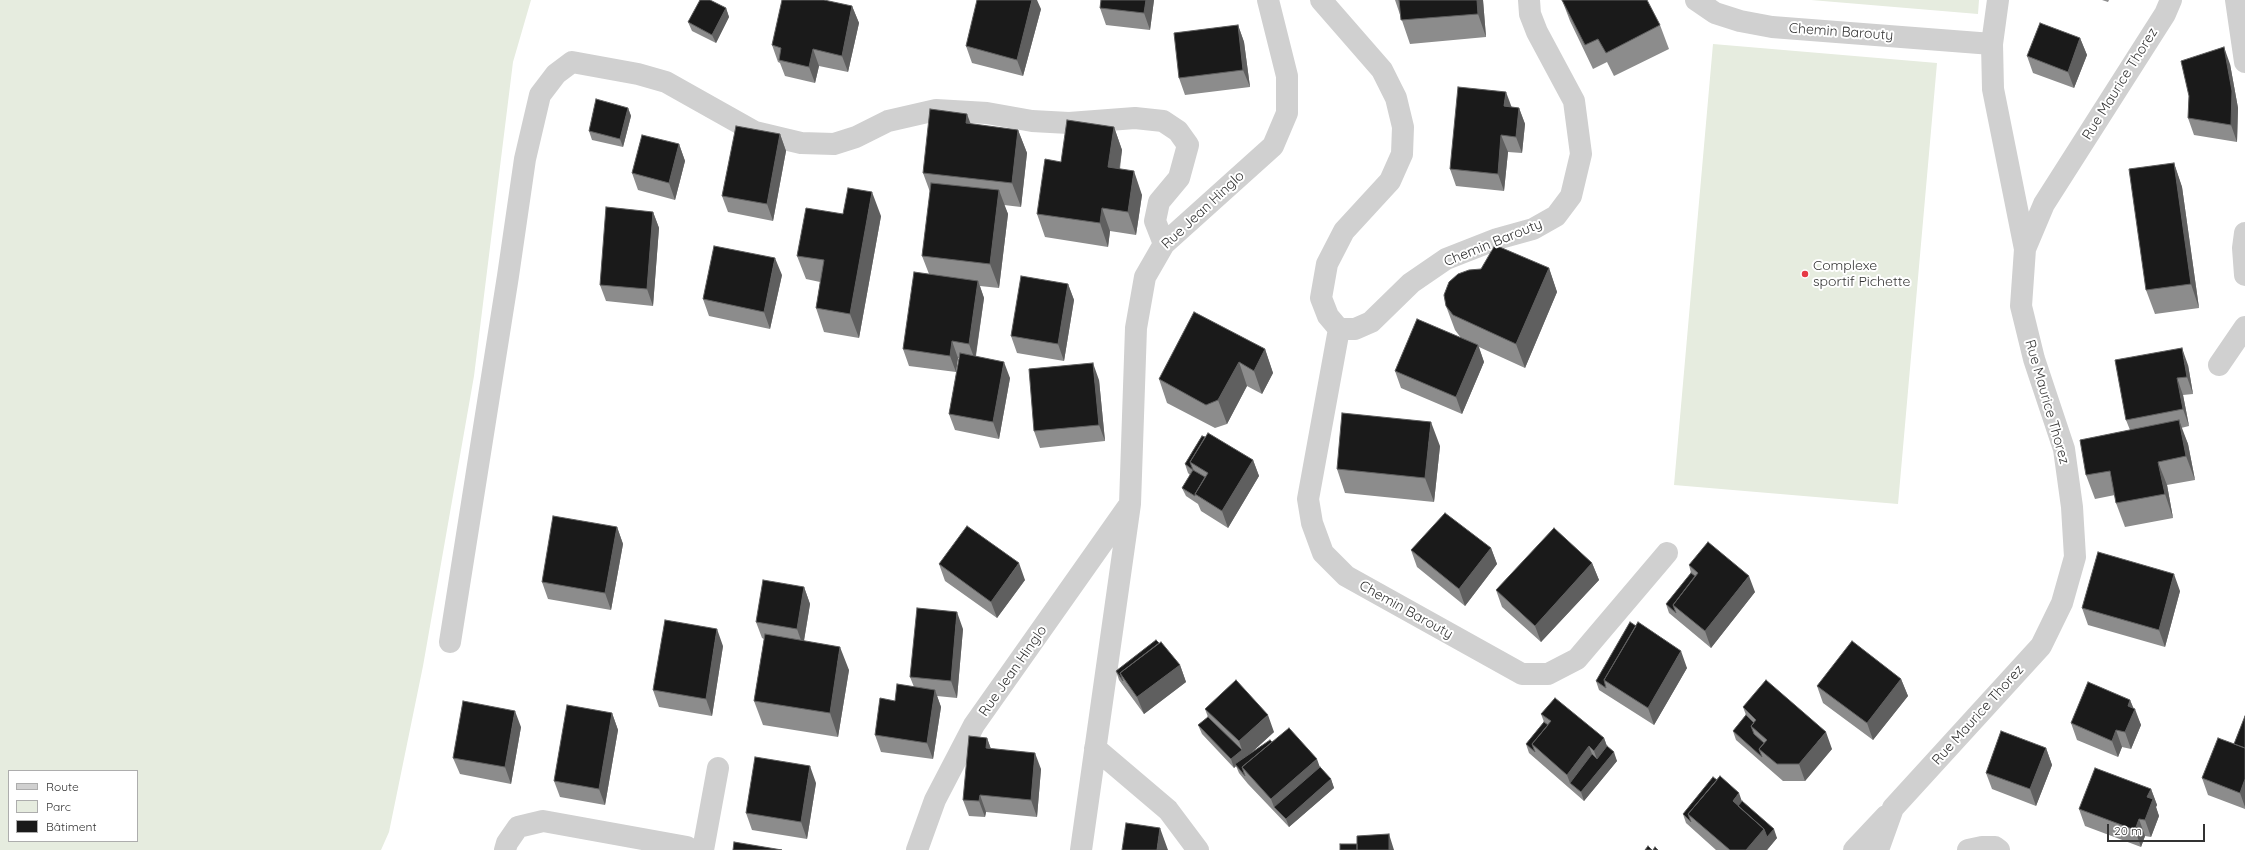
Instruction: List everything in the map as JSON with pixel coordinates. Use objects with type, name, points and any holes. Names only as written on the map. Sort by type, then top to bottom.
[{"type":"street","name":"Rue Jean Hinglo","points":[[1081,850],[1130,504],[1136,328],[1145,277],[1164,244],[1273,146],[1287,113],[1286,76],[1268,0]]},
{"type":"street","points":[[1321,0],[1382,70],[1396,98],[1403,128],[1402,154],[1390,181],[1344,231],[1327,264],[1321,298],[1328,316],[1339,329]]},
{"type":"street","name":"Chemin Barouty","points":[[1529,0],[1530,14],[1538,32],[1574,101],[1581,154],[1571,196],[1556,216],[1533,229],[1497,239],[1446,259],[1411,283],[1371,322],[1355,329],[1339,329],[1308,499],[1312,523],[1323,553],[1346,576],[1522,674],[1548,674],[1577,659],[1667,553]]},
{"type":"street","name":"Chemin Barouty","points":[[1696,0],[1715,13],[1740,22],[1772,27],[1992,44]]},
{"type":"street","points":[[1998,0],[1992,44],[1993,90],[2025,249]]},
{"type":"street","name":"Rue Maurice Thorez","points":[[1878,850],[1893,808],[2041,646],[2062,604],[2074,557],[2072,507],[2064,449],[2034,359],[2021,306],[2025,249],[2044,204],[2165,14],[2171,0]]},
{"type":"street","points":[[2236,0],[2245,62]]},
{"type":"street","points":[[450,642],[525,160],[540,94],[556,74],[572,62],[638,74],[666,82],[755,132],[801,142],[834,144],[856,137],[888,121],[936,110],[986,113],[1032,121],[1069,123],[1134,118],[1163,121],[1178,131],[1188,145],[1179,178],[1158,202],[1155,221],[1164,244]]},
{"type":"street","points":[[2245,233],[2243,248],[2245,275]]},
{"type":"street","points":[[2219,365],[2245,327]]},
{"type":"street","name":"Rue Jean Hinglo","points":[[917,850],[935,800],[974,725],[1130,504]]},
{"type":"street","points":[[1095,748],[1168,810],[1198,850]]},
{"type":"street","points":[[703,850],[718,768]]},
{"type":"street","points":[[1854,850],[1893,808]]},
{"type":"street","points":[[505,850],[506,843],[518,828],[543,821],[687,847],[691,850]]},
{"type":"street","points":[[1968,850],[1982,847],[1995,848],[1999,850]]},
{"type":"green space","points":[[0,0],[531,0],[513,62],[474,376],[423,666],[389,832],[381,850],[0,850]]},
{"type":"green space","points":[[1811,0],[1979,0],[1978,14]]},
{"type":"green space","name":"Complexe sportif Pichette","points":[[1713,44],[1937,63],[1898,504],[1674,485]]},
{"type":"building","points":[[700,0],[710,0],[726,8],[712,35],[688,22]]},
{"type":"building","points":[[782,0],[824,0],[852,6],[842,56],[813,49],[809,67],[779,60],[781,48],[772,45]]},
{"type":"building","points":[[977,0],[1032,0],[1017,60],[966,46]]},
{"type":"building","points":[[1101,0],[1146,0],[1144,13],[1100,8]]},
{"type":"building","points":[[1399,0],[1477,0],[1478,14],[1401,20]]},
{"type":"building","points":[[1562,0],[1647,0],[1660,25],[1606,53],[1598,39],[1585,45]]},
{"type":"building","points":[[2040,23],[2080,38],[2068,72],[2027,56]]},
{"type":"building","points":[[1238,25],[1243,70],[1179,78],[1174,33]]},
{"type":"building","points":[[2224,47],[2232,91],[2231,125],[2188,118],[2189,96],[2181,61]]},
{"type":"building","points":[[1458,87],[1506,92],[1504,106],[1519,108],[1516,137],[1501,135],[1498,174],[1450,169]]},
{"type":"building","points":[[596,99],[628,108],[620,139],[589,131]]},
{"type":"building","points":[[930,109],[967,114],[966,123],[1018,130],[1012,183],[923,173]]},
{"type":"building","points":[[1067,120],[1114,127],[1108,167],[1134,171],[1128,212],[1102,208],[1100,223],[1037,214],[1045,159],[1061,162]]},
{"type":"building","points":[[736,126],[780,134],[767,204],[722,196]]},
{"type":"building","points":[[642,135],[679,144],[669,183],[632,173]]},
{"type":"building","points":[[2174,163],[2191,284],[2146,290],[2129,169]]},
{"type":"building","points":[[931,183],[999,190],[990,264],[922,256]]},
{"type":"building","points":[[848,188],[872,192],[850,314],[816,308],[824,260],[797,256],[806,208],[843,214]]},
{"type":"building","points":[[606,207],[653,212],[647,289],[600,285]]},
{"type":"building","points":[[1495,245],[1549,268],[1516,344],[1453,315],[1446,306],[1444,295],[1449,282],[1458,274],[1469,270],[1481,269]]},
{"type":"building","points":[[714,246],[775,258],[764,312],[703,299]]},
{"type":"building","points":[[914,272],[978,281],[969,344],[952,341],[950,356],[903,349]]},
{"type":"building","points":[[1021,276],[1068,284],[1058,344],[1011,336]]},
{"type":"building","points":[[1194,312],[1265,349],[1254,371],[1239,362],[1218,400],[1206,405],[1159,379]]},
{"type":"building","points":[[1417,319],[1478,345],[1456,397],[1395,371]]},
{"type":"building","points":[[2182,348],[2187,377],[2177,378],[2183,409],[2126,420],[2115,360]]},
{"type":"building","points":[[960,353],[1004,362],[993,422],[949,414]]},
{"type":"building","points":[[1093,363],[1099,425],[1034,431],[1029,369]]},
{"type":"building","points":[[1342,413],[1431,422],[1425,478],[1337,469]]},
{"type":"building","points":[[2179,420],[2186,456],[2158,462],[2165,494],[2116,503],[2110,471],[2086,475],[2080,440]]},
{"type":"building","points":[[1208,433],[1253,460],[1222,511],[1195,494],[1208,473],[1190,462]]},
{"type":"building","points":[[1202,436],[1205,437],[1190,462],[1193,470],[1185,464]]},
{"type":"building","points":[[1193,470],[1205,477],[1195,496],[1182,488]]},
{"type":"building","points":[[1445,513],[1491,548],[1459,589],[1411,550]]},
{"type":"building","points":[[553,516],[617,527],[605,593],[542,582]]},
{"type":"building","points":[[967,526],[1019,563],[991,602],[939,564]]},
{"type":"building","points":[[1554,528],[1592,563],[1535,626],[1496,590]]},
{"type":"building","points":[[1708,542],[1749,576],[1705,631],[1673,605],[1698,573],[1689,565]]},
{"type":"building","points":[[2098,552],[2174,574],[2159,630],[2082,608]]},
{"type":"building","points":[[1691,573],[1695,576],[1673,605],[1676,613],[1666,604]]},
{"type":"building","points":[[763,580],[804,587],[797,629],[756,622]]},
{"type":"building","points":[[917,608],[957,612],[951,681],[910,677]]},
{"type":"building","points":[[665,620],[717,629],[706,699],[653,690]]},
{"type":"building","points":[[1630,622],[1636,626],[1604,680],[1606,688],[1596,681]]},
{"type":"building","points":[[1638,622],[1681,651],[1648,708],[1604,680]]},
{"type":"building","points":[[765,634],[840,647],[830,713],[754,701]]},
{"type":"building","points":[[1156,640],[1159,643],[1120,673],[1123,681],[1116,671]]},
{"type":"building","points":[[1852,641],[1901,679],[1867,723],[1817,686]]},
{"type":"building","points":[[1161,642],[1180,665],[1137,697],[1120,673]]},
{"type":"building","points":[[1236,680],[1268,715],[1239,741],[1205,709]]},
{"type":"building","points":[[1766,680],[1826,732],[1799,764],[1777,764],[1759,749],[1767,740],[1751,726],[1756,720],[1743,707]]},
{"type":"building","points":[[2088,682],[2130,700],[2128,706],[2135,709],[2125,732],[2116,730],[2112,741],[2071,723]]},
{"type":"building","points":[[897,684],[935,690],[927,743],[875,735],[880,698],[895,701]]},
{"type":"building","points":[[1555,698],[1604,738],[1594,751],[1589,746],[1567,775],[1532,744],[1551,721],[1541,714]]},
{"type":"building","points":[[463,701],[515,711],[505,767],[453,758]]},
{"type":"building","points":[[567,705],[612,713],[599,789],[554,781]]},
{"type":"building","points":[[1746,715],[1754,723],[1751,726],[1754,734],[1764,743],[1759,749],[1762,757],[1733,731]]},
{"type":"building","points":[[2245,716],[2245,748],[2234,744]]},
{"type":"building","points":[[1208,717],[1242,750],[1231,759],[1198,725]]},
{"type":"building","points":[[1544,722],[1548,725],[1532,744],[1535,752],[1526,744]]},
{"type":"building","points":[[1289,728],[1317,759],[1271,799],[1242,767]]},
{"type":"building","points":[[2001,731],[2046,748],[2030,789],[1986,773]]},
{"type":"building","points":[[969,736],[987,738],[986,748],[1035,753],[1031,800],[980,795],[979,801],[963,800]]},
{"type":"building","points":[[2218,738],[2245,748],[2245,779],[2240,793],[2202,778]]},
{"type":"building","points":[[1270,740],[1272,742],[1242,767],[1245,776],[1235,764]]},
{"type":"building","points":[[1607,746],[1614,752],[1581,792],[1570,783],[1592,754],[1597,759]]},
{"type":"building","points":[[755,757],[810,766],[801,822],[746,813]]},
{"type":"building","points":[[1320,767],[1331,779],[1286,819],[1274,807]]},
{"type":"building","points":[[2095,768],[2151,789],[2147,797],[2153,799],[2145,820],[2139,819],[2135,830],[2079,809]]},
{"type":"building","points":[[1720,776],[1739,793],[1733,801],[1764,829],[1746,850],[1730,850],[1688,814]]},
{"type":"building","points":[[1713,777],[1717,780],[1688,814],[1691,822],[1683,814]]},
{"type":"building","points":[[1742,801],[1774,829],[1767,837],[1764,829],[1738,806]]},
{"type":"building","points":[[1126,823],[1160,828],[1157,850],[1122,850]]},
{"type":"building","points":[[1389,834],[1389,850],[1357,850],[1357,836]]},
{"type":"building","points":[[734,842],[782,850],[733,850]]},
{"type":"building","points":[[1340,844],[1357,844],[1357,850],[1340,850]]},
{"type":"building","points":[[1648,846],[1652,850],[1645,850]]},
{"type":"place","name":"Complexe sportif Pichette","points":[[1805,274]]}]
